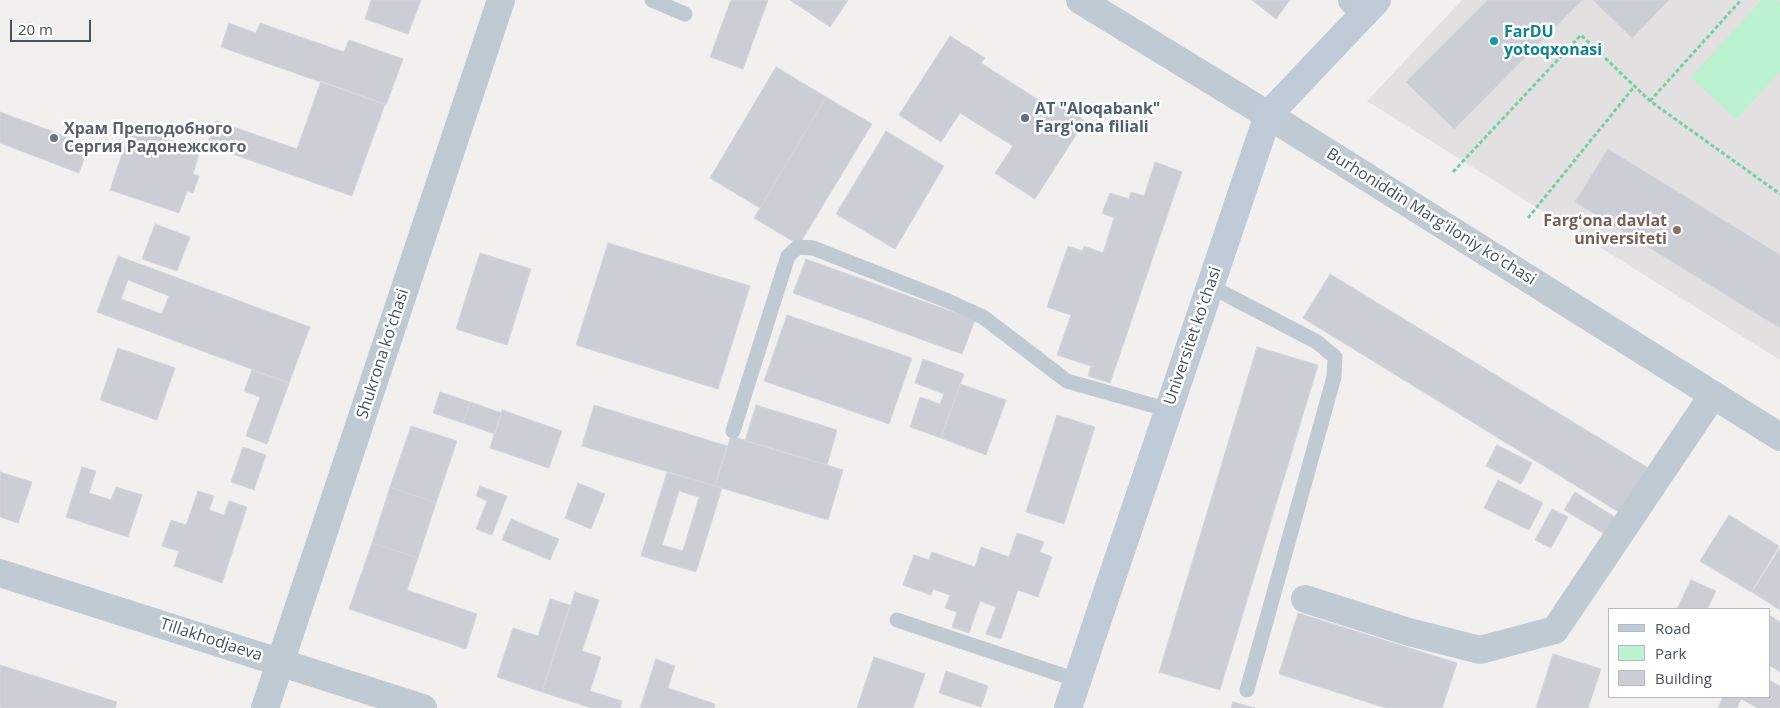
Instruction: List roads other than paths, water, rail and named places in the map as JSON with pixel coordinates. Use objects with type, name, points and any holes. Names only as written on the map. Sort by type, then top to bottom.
[{"type":"main road","name":"Universitet ko'chasi","points":[[1068,708],[1268,115],[1364,4]]},
{"type":"street","name":"Shukrona koʻchasi","points":[[265,708],[502,0]]},
{"type":"street","name":"Burhoniddin Marg'iloniy ko'chasi","points":[[1080,0],[1268,115],[1780,437]]},
{"type":"street","points":[[1305,599],[1409,632],[1480,650],[1555,630],[1713,395]]},
{"type":"street","name":"Tillakhodjaeva","points":[[0,573],[423,708]]},
{"type":"lane","points":[[652,0],[685,14]]},
{"type":"lane","points":[[733,431],[788,256],[798,247],[813,248],[948,301],[983,317],[1067,381],[1168,410]]},
{"type":"lane","points":[[1210,286],[1317,342],[1334,358],[1334,377],[1246,690]]},
{"type":"lane","points":[[897,620],[1077,680]]},
{"type":"place","name":"FarDU yotoqxonasi","points":[[1494,41]]},
{"type":"place","name":"AT \"Aloqabank\" Fargʻona filiali","points":[[1025,118]]},
{"type":"place","name":"Храм Преподобного Сергия Радонежского","points":[[54,138]]},
{"type":"place","name":"Fargʻona davlat universiteti","points":[[1677,230]]}]
